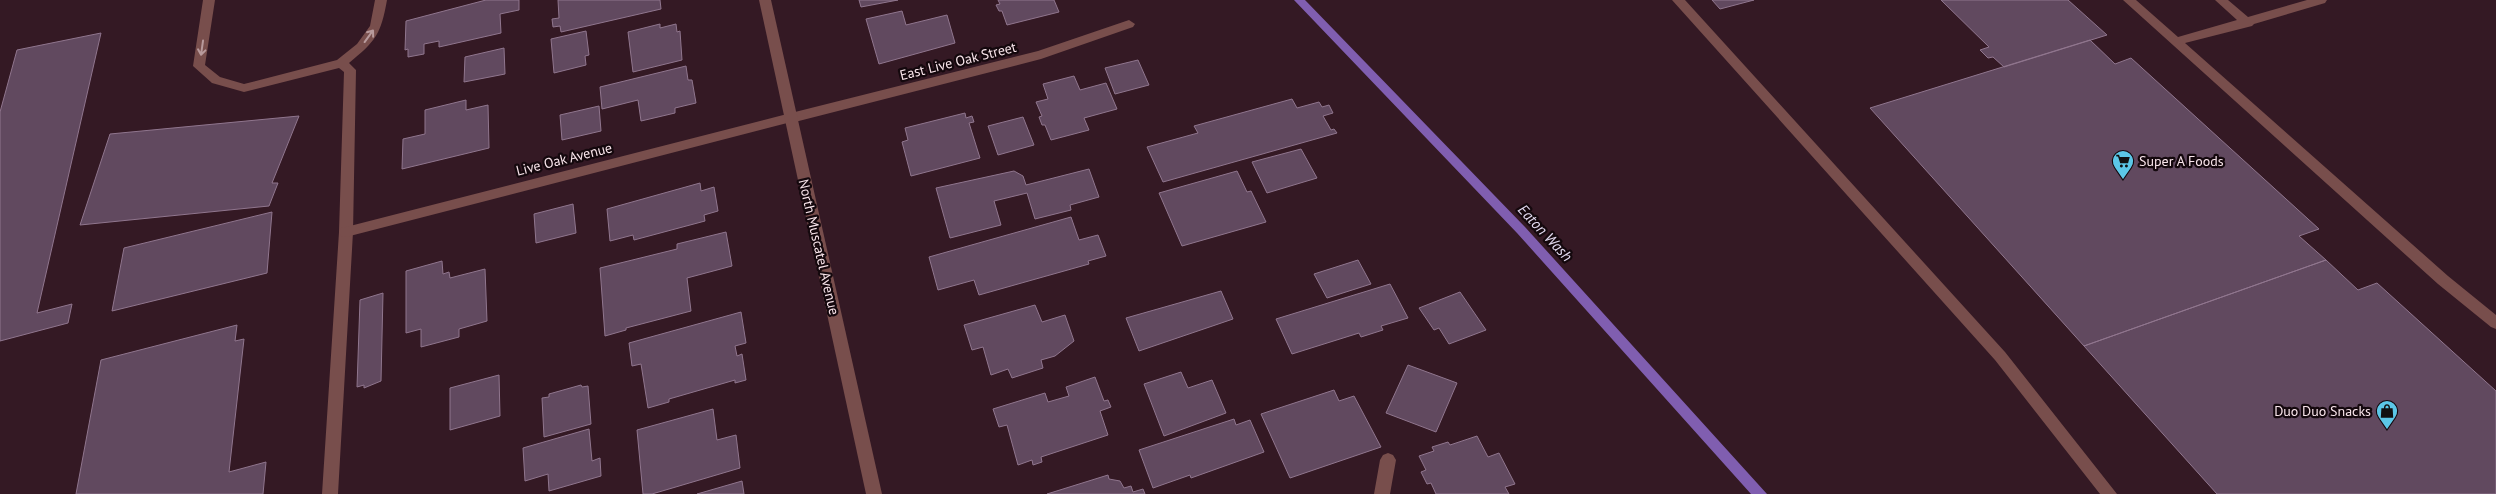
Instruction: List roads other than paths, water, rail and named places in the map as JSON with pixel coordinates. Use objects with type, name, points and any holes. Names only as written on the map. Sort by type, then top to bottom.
[{"type":"street","points":[[208,0],[199,66],[216,80],[244,88],[341,63],[361,47],[376,27],[381,0]]},
{"type":"street","name":"North Muscatel Avenue","points":[[765,0],[874,494]]},
{"type":"street","points":[[1678,0],[2000,356],[2109,494]]},
{"type":"street","points":[[2129,0],[2443,280],[2496,323]]},
{"type":"street","points":[[2221,0],[2248,23]]},
{"type":"street","points":[[2176,42],[2248,23],[2321,0]]},
{"type":"street","name":"East Live Oak Street","points":[[791,118],[1041,55],[1130,24]]},
{"type":"street","points":[[330,494],[346,232],[350,70],[341,63]]},
{"type":"street","name":"Live Oak Avenue","points":[[346,232],[791,118]]},
{"type":"street","points":[[1382,494],[1388,460]]},
{"type":"waterway","name":"Eaton Wash","points":[[1299,0],[1521,230],[1760,494]]},
{"type":"place","name":"Super A Foods","points":[[2123,180]]},
{"type":"place","name":"Duo Duo Snacks","points":[[2387,430]]}]
